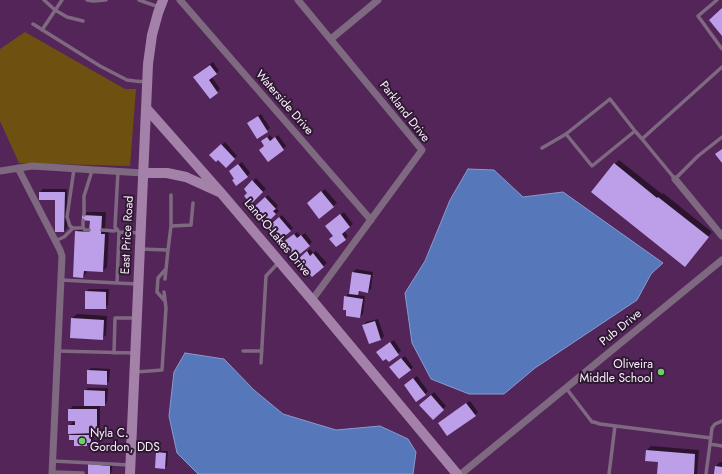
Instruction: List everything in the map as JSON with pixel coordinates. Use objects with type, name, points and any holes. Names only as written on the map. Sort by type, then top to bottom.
[{"type":"street","name":"Waterside Drive","points":[[180,0],[371,220]]},
{"type":"street","name":"Parkland Drive","points":[[298,0],[422,150],[312,300]]},
{"type":"street","points":[[331,39],[378,0]]},
{"type":"street","name":"East Price Road","points":[[131,469],[148,64],[152,35],[162,4]]},
{"type":"street","points":[[147,109],[222,194]]},
{"type":"street","name":"Land-O-Lakes Drive","points":[[0,171],[32,166],[167,173],[186,177],[222,194],[280,261],[457,474]]},
{"type":"street","points":[[18,168],[62,256],[52,473]]},
{"type":"street","points":[[675,179],[722,236]]},
{"type":"street","name":"Pub Drive","points":[[461,474],[722,260]]},
{"type":"lane","points":[[44,0],[55,10],[67,17],[83,21]]},
{"type":"lane","points":[[42,30],[62,0]]},
{"type":"lane","points":[[87,0],[93,2],[106,0]]},
{"type":"lane","points":[[138,0],[162,4]]},
{"type":"lane","points":[[717,0],[698,16],[722,49]]},
{"type":"lane","points":[[33,24],[100,66],[127,80],[135,82],[148,82]]},
{"type":"lane","points":[[642,139],[722,66]]},
{"type":"lane","points":[[542,148],[566,134],[610,99],[675,179],[698,156],[722,137]]},
{"type":"lane","points":[[566,134],[592,166],[636,131]]},
{"type":"lane","points":[[73,228],[70,226],[67,218],[74,168]]},
{"type":"lane","points":[[84,215],[84,196],[91,174],[91,169]]},
{"type":"lane","points":[[117,283],[118,231],[115,227],[118,171]]},
{"type":"lane","points":[[165,279],[171,226],[171,196]]},
{"type":"lane","points":[[171,226],[191,225],[192,203]]},
{"type":"lane","points":[[83,220],[83,228]]},
{"type":"lane","points":[[55,241],[64,237],[73,228],[83,228],[85,230],[89,230]]},
{"type":"lane","points":[[102,230],[141,233]]},
{"type":"lane","points":[[140,249],[168,250]]},
{"type":"lane","points":[[261,363],[266,276],[280,261]]},
{"type":"lane","points":[[165,301],[157,292],[158,278],[166,269]]},
{"type":"lane","points":[[60,280],[139,284]]},
{"type":"lane","points":[[135,372],[162,370],[166,308],[164,292]]},
{"type":"lane","points":[[114,353],[115,318],[137,318]]},
{"type":"lane","points":[[58,350],[136,353]]},
{"type":"lane","points":[[243,351],[262,351]]},
{"type":"lane","points":[[566,388],[592,422],[711,438]]},
{"type":"lane","points":[[706,474],[712,428],[715,424],[722,421]]},
{"type":"lane","points":[[609,474],[614,426]]},
{"type":"lane","points":[[710,444],[722,446]]},
{"type":"lane","points":[[99,447],[132,448]]},
{"type":"lane","points":[[53,461],[131,469]]},
{"type":"lane","points":[[52,473],[83,473]]},
{"type":"shaded area","points":[[25,32],[125,89],[136,89],[130,166],[19,163],[0,121],[0,49]]},
{"type":"water","points":[[468,169],[494,170],[523,197],[563,192],[663,263],[651,274],[637,300],[535,368],[504,394],[469,394],[431,379],[412,343],[405,293],[425,261],[450,200]]},
{"type":"water","points":[[185,353],[224,359],[254,390],[283,414],[336,430],[380,426],[408,439],[416,452],[413,474],[198,474],[177,453],[169,416],[174,372]]},
{"type":"building","points":[[722,8],[722,36],[709,20]]},
{"type":"building","points":[[210,65],[217,74],[209,80],[218,93],[210,99],[193,77]]},
{"type":"building","points":[[258,116],[268,132],[257,139],[247,123]]},
{"type":"building","points":[[267,137],[270,141],[275,137],[284,150],[268,162],[259,150],[264,146],[261,141]]},
{"type":"building","points":[[221,144],[235,159],[226,168],[218,160],[216,162],[209,155]]},
{"type":"building","points":[[722,149],[722,163],[715,154]]},
{"type":"building","points":[[614,163],[709,237],[685,267],[591,192]]},
{"type":"building","points":[[238,164],[248,177],[236,186],[229,171]]},
{"type":"building","points":[[252,180],[263,192],[251,204],[244,196],[247,193],[244,189]]},
{"type":"building","points":[[321,191],[334,207],[319,219],[307,203]]},
{"type":"building","points":[[39,192],[65,192],[64,232],[55,232],[55,200],[39,200]]},
{"type":"building","points":[[265,197],[276,209],[273,211],[276,214],[269,221],[261,212],[259,214],[254,207]]},
{"type":"building","points":[[340,214],[350,227],[342,234],[346,240],[336,247],[329,239],[333,236],[325,226]]},
{"type":"building","points":[[82,215],[102,216],[101,234],[105,234],[103,272],[84,271],[83,278],[73,277],[75,231],[89,232],[90,221],[82,220]]},
{"type":"building","points":[[279,217],[291,231],[280,240],[269,226]]},
{"type":"building","points":[[294,234],[297,238],[301,235],[310,246],[295,258],[283,242]]},
{"type":"building","points":[[307,251],[310,256],[313,253],[324,267],[312,277],[297,260]]},
{"type":"building","points":[[352,272],[371,275],[368,293],[359,291],[358,295],[349,294]]},
{"type":"building","points":[[85,291],[106,292],[106,309],[85,309]]},
{"type":"building","points":[[344,296],[363,299],[360,318],[346,316],[346,310],[343,310]]},
{"type":"building","points":[[71,318],[104,320],[103,340],[70,338]]},
{"type":"building","points":[[375,321],[381,340],[369,344],[362,325]]},
{"type":"building","points":[[390,342],[399,355],[389,362],[386,359],[383,361],[376,352]]},
{"type":"building","points":[[401,358],[411,370],[399,379],[389,367]]},
{"type":"building","points":[[87,370],[107,371],[107,385],[87,384]]},
{"type":"building","points":[[413,378],[426,395],[416,402],[404,385]]},
{"type":"building","points":[[84,390],[105,391],[105,406],[84,406]]},
{"type":"building","points":[[431,395],[444,410],[433,420],[419,405]]},
{"type":"building","points":[[466,403],[476,416],[447,436],[438,423]]},
{"type":"building","points":[[68,409],[97,409],[97,433],[68,434],[68,425],[75,425],[75,421],[68,421]]},
{"type":"building","name":"Nyla C. Gordon, DDS","points":[[69,435],[91,435],[91,443],[87,443],[87,446],[74,446],[74,440],[69,440]]},
{"type":"building","points":[[646,450],[695,454],[694,474],[657,474],[658,462],[645,461]]},
{"type":"building","points":[[156,452],[166,453],[165,469],[155,468]]},
{"type":"building","points":[[88,464],[110,466],[110,474],[88,474]]},
{"type":"building","points":[[715,466],[722,467],[722,474],[714,474]]},
{"type":"place","name":"Oliveira Middle School","points":[[661,372]]},
{"type":"place","name":"Nyla C. Gordon, DDS","points":[[82,441]]}]
